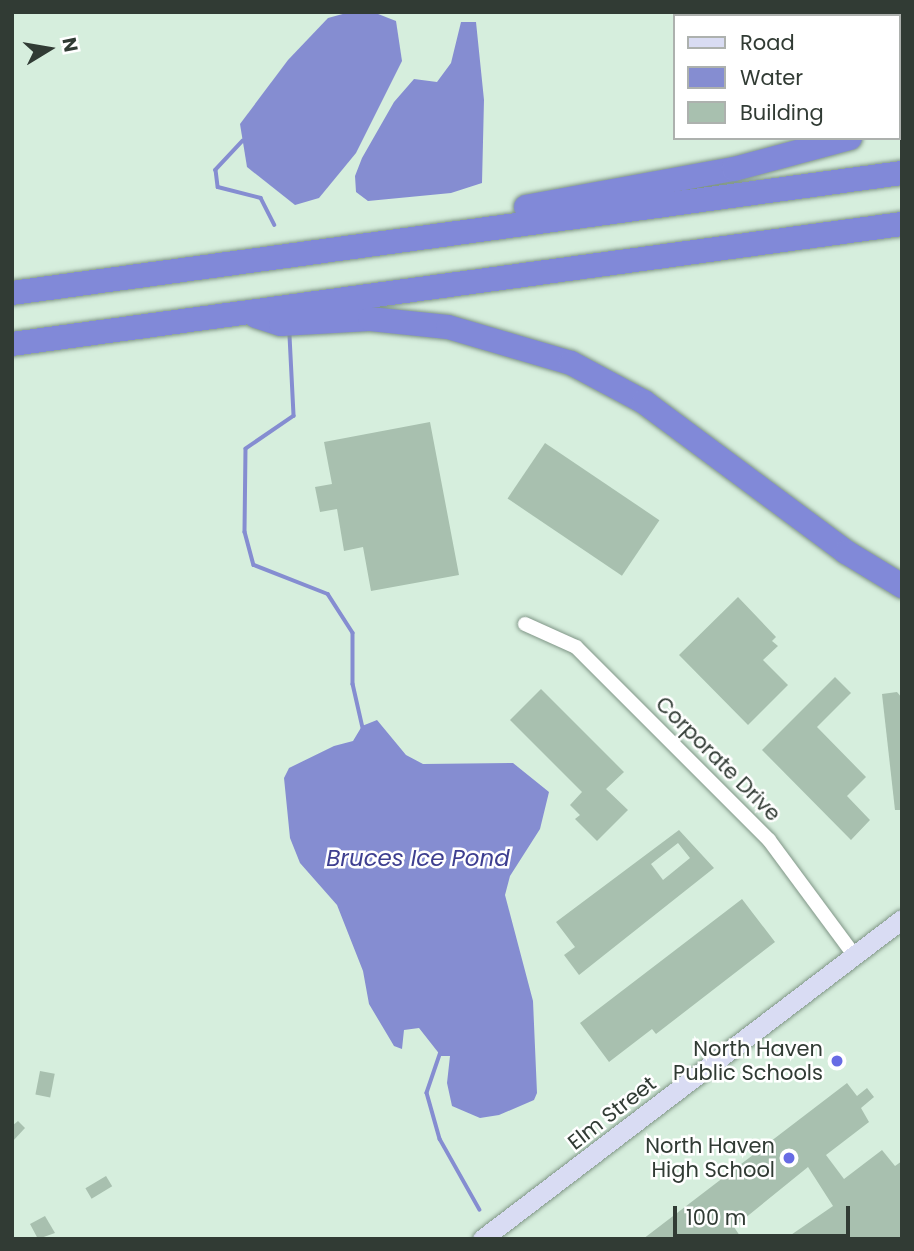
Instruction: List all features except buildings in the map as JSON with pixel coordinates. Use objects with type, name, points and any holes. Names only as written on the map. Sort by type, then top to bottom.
[{"type":"highway","points":[[466,232],[516,209],[734,169],[843,140]]},
{"type":"highway","points":[[12,293],[902,173]]},
{"type":"highway","points":[[12,344],[902,224]]},
{"type":"highway","points":[[249,312],[281,324],[352,319],[448,327],[570,363],[644,402],[846,552],[902,586]]},
{"type":"street","name":"Corporate Drive","points":[[525,624],[576,647],[749,820],[780,853],[853,955]]},
{"type":"street","name":"Elm Street","points":[[482,1239],[902,919]]},
{"type":"water","points":[[350,12],[373,12],[396,21],[402,61],[356,153],[319,198],[295,205],[247,167],[240,124],[288,60],[328,18]]},
{"type":"water","points":[[461,22],[476,22],[484,100],[482,183],[451,193],[368,201],[356,192],[355,176],[362,158],[394,102],[414,79],[437,82],[451,63]]},
{"type":"water","name":"Bruces Ice Pond","points":[[377,720],[406,755],[423,764],[513,763],[549,792],[540,829],[510,876],[505,895],[533,1001],[537,1093],[534,1100],[499,1115],[480,1118],[452,1106],[447,1083],[450,1056],[441,1056],[419,1028],[404,1030],[402,1049],[394,1046],[369,1004],[363,971],[337,905],[300,863],[290,838],[284,778],[289,768],[334,746],[353,741],[362,726]]},
{"type":"waterway","points":[[243,141],[216,170],[218,187],[261,198],[275,225]]},
{"type":"waterway","points":[[290,336],[294,416],[246,449],[245,532],[254,565],[328,594],[353,633],[353,684],[363,728]]},
{"type":"waterway","points":[[441,1052],[427,1093],[440,1139],[480,1210]]},
{"type":"place","name":"North Haven Public Schools","points":[[837,1061]]},
{"type":"place","name":"North Haven High School","points":[[789,1158]]}]
